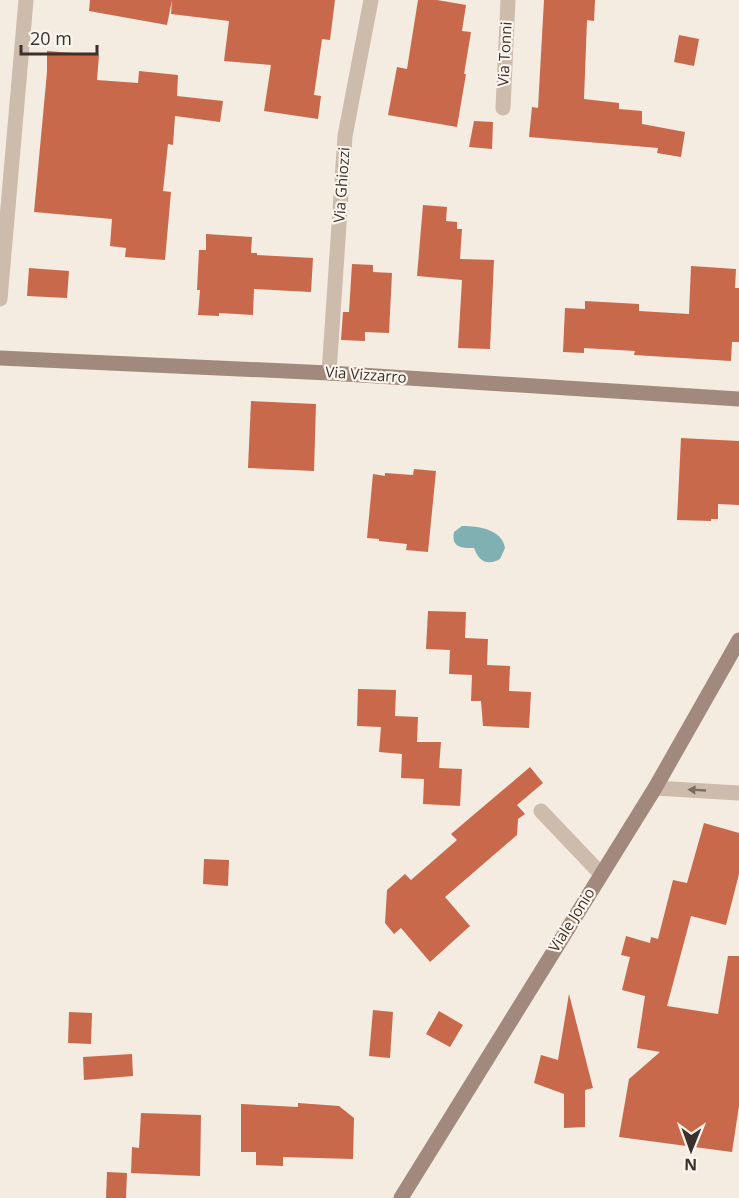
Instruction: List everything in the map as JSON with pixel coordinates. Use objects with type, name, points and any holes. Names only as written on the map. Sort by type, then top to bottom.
[{"type":"street","points":[[0,299],[26,0]]},
{"type":"street","name":"Via Ghiozzi","points":[[329,373],[345,136],[371,0]]},
{"type":"street","name":"Via Tonni","points":[[503,108],[508,0]]},
{"type":"street","name":"Via Vizzarro","points":[[0,358],[329,373],[736,401]]},
{"type":"street","name":"Viale Jonio","points":[[401,1198],[655,788],[739,640]]},
{"type":"street","points":[[655,788],[739,793]]},
{"type":"street","points":[[541,811],[601,874]]},
{"type":"water","points":[[462,526],[482,528],[499,537],[505,548],[500,559],[487,562],[478,556],[474,548],[458,546],[454,541],[454,532]]},
{"type":"building","points":[[90,0],[172,0],[167,25],[89,11]]},
{"type":"building","points":[[172,0],[335,0],[330,40],[322,39],[314,95],[321,96],[318,119],[264,111],[271,65],[224,61],[229,21],[171,14]]},
{"type":"building","points":[[418,0],[437,0],[466,5],[462,31],[471,32],[457,127],[388,115],[397,67],[407,69]]},
{"type":"building","points":[[544,0],[595,0],[594,21],[587,20],[584,99],[619,103],[619,109],[642,111],[642,124],[685,132],[681,157],[657,153],[658,148],[529,137],[532,107],[538,108]]},
{"type":"building","points":[[679,35],[699,39],[694,66],[674,62]]},
{"type":"building","points":[[47,51],[99,55],[97,80],[138,83],[139,71],[178,75],[177,96],[223,101],[220,122],[175,116],[173,145],[168,144],[163,191],[171,192],[165,260],[125,257],[126,248],[110,246],[112,219],[34,212]]},
{"type":"building","points":[[474,121],[493,122],[492,149],[469,147]]},
{"type":"building","points":[[423,205],[447,207],[446,221],[457,222],[457,229],[462,229],[460,259],[494,260],[490,349],[458,348],[462,280],[417,276]]},
{"type":"building","points":[[206,234],[252,237],[251,253],[257,253],[257,255],[313,258],[311,292],[254,289],[253,315],[219,313],[219,316],[198,315],[199,250],[206,250]]},
{"type":"building","points":[[352,264],[373,265],[373,272],[392,273],[389,333],[365,332],[365,341],[341,340],[343,312],[349,312]]},
{"type":"building","points":[[691,266],[736,269],[735,288],[739,288],[739,342],[732,342],[731,361],[634,355],[635,351],[584,348],[584,353],[563,352],[565,308],[585,309],[585,301],[639,304],[639,311],[689,314]]},
{"type":"building","points":[[29,268],[69,271],[67,298],[27,296]]},
{"type":"building","points":[[251,401],[316,404],[314,471],[248,468]]},
{"type":"building","points":[[681,438],[739,441],[739,505],[718,504],[718,519],[711,519],[711,521],[677,520]]},
{"type":"building","points":[[414,469],[436,471],[428,552],[406,550],[407,544],[367,538],[373,474],[413,475]]},
{"type":"building","points":[[428,611],[466,612],[465,638],[488,639],[487,665],[510,666],[509,691],[531,692],[529,728],[483,726],[481,701],[471,701],[472,675],[449,674],[450,650],[426,649]]},
{"type":"building","points":[[358,689],[396,690],[395,716],[418,717],[417,742],[441,742],[439,768],[462,769],[460,806],[423,804],[424,779],[401,778],[402,754],[379,752],[381,727],[357,726]]},
{"type":"building","points":[[530,767],[543,783],[517,805],[525,814],[518,819],[517,835],[445,897],[470,926],[430,962],[401,928],[394,934],[385,923],[387,890],[405,874],[411,880],[457,840],[451,834]]},
{"type":"building","points":[[704,823],[739,833],[739,874],[726,925],[691,916],[667,1006],[718,1014],[728,956],[739,956],[739,1106],[732,1152],[619,1137],[629,1079],[660,1052],[637,1048],[645,996],[622,990],[630,957],[621,955],[626,936],[650,943],[651,937],[658,939],[673,880],[687,883]]},
{"type":"building","points":[[204,859],[229,860],[228,886],[203,884]]},
{"type":"building","points":[[569,994],[593,1088],[585,1090],[585,1127],[564,1128],[564,1094],[534,1083],[541,1055],[558,1060]]},
{"type":"building","points":[[373,1010],[393,1012],[390,1058],[369,1056]]},
{"type":"building","points":[[439,1011],[463,1025],[450,1047],[426,1034]]},
{"type":"building","points":[[69,1012],[92,1013],[91,1044],[68,1043]]},
{"type":"building","points":[[132,1054],[133,1076],[84,1080],[83,1057]]},
{"type":"building","points":[[298,1103],[339,1106],[354,1118],[353,1159],[283,1157],[283,1166],[256,1165],[256,1152],[241,1152],[241,1104],[298,1107]]},
{"type":"building","points":[[141,1113],[201,1115],[200,1176],[131,1173],[132,1147],[139,1148]]},
{"type":"building","points":[[107,1172],[127,1173],[126,1198],[106,1198]]}]
